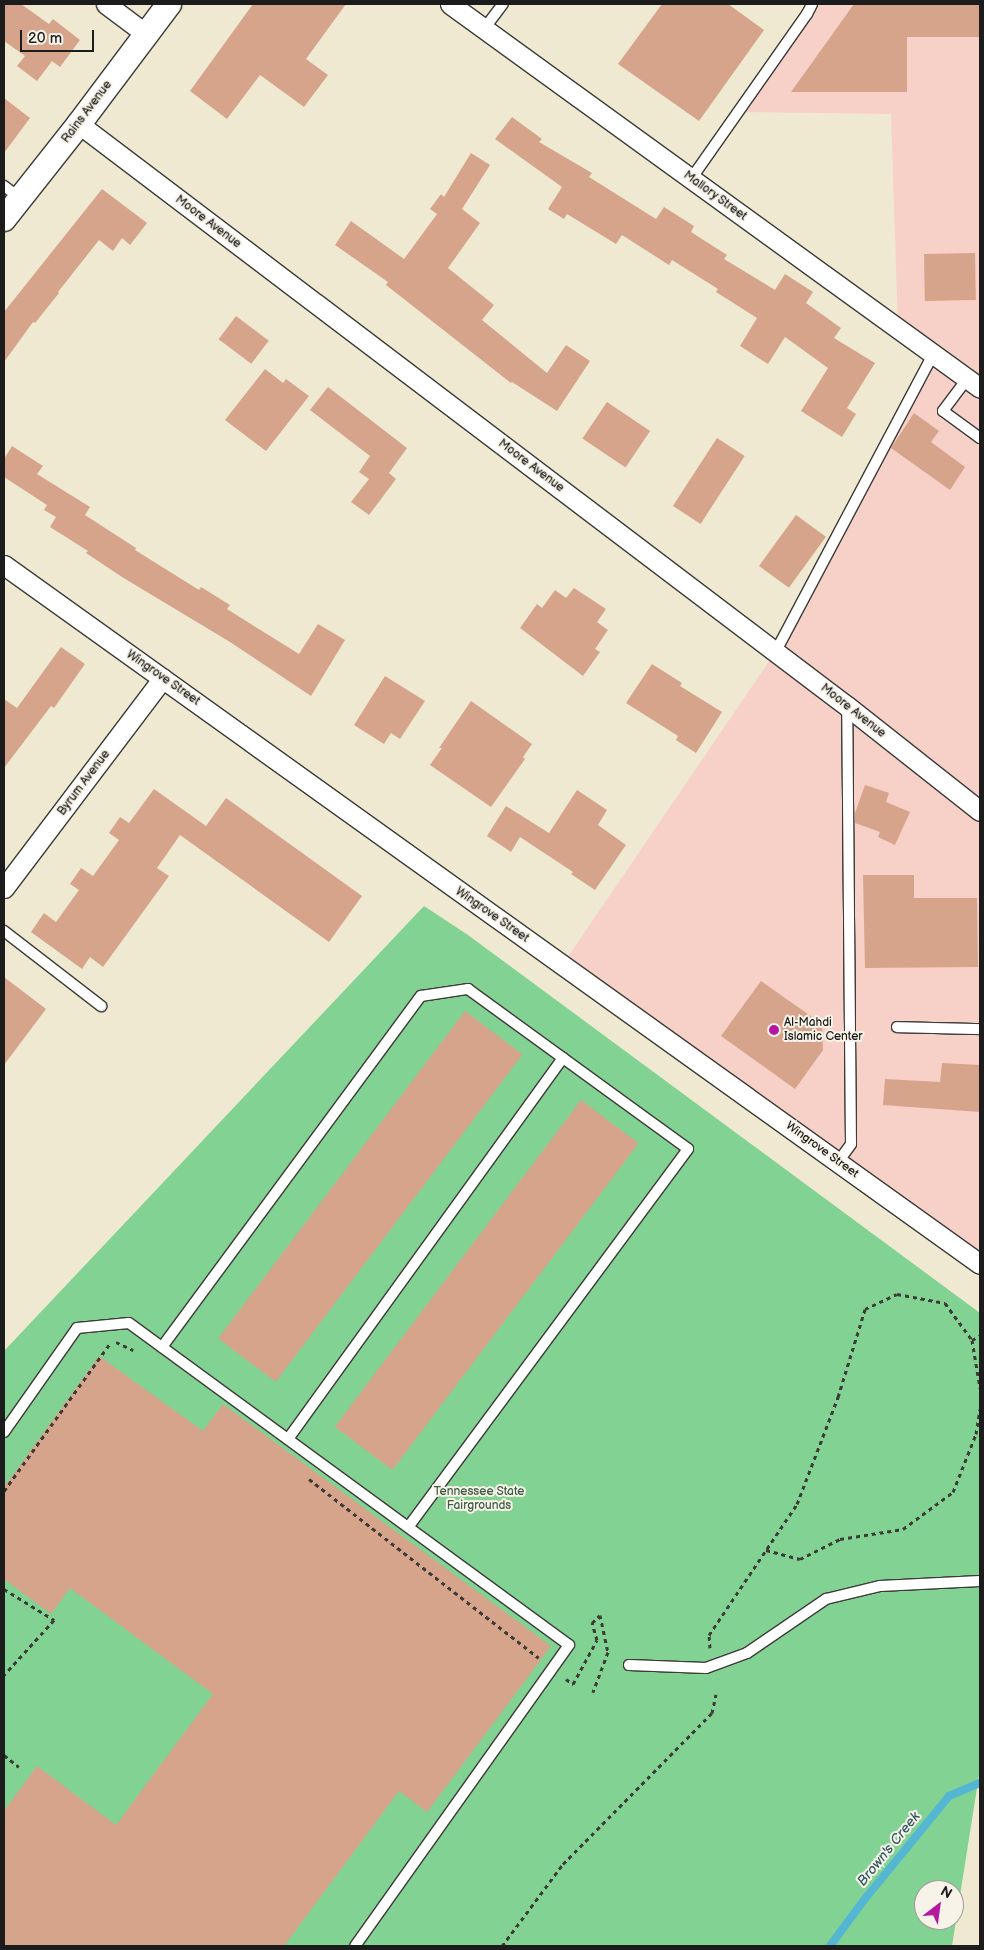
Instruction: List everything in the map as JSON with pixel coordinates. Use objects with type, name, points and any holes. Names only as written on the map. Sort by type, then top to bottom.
[{"type":"street","points":[[106,4],[146,34]]},
{"type":"street","name":"Rains Avenue","points":[[4,219],[12,192],[79,124],[169,4]]},
{"type":"street","name":"Mallory Street","points":[[450,4],[974,384]]},
{"type":"street","name":"Moore Avenue","points":[[79,124],[776,651],[980,811]]},
{"type":"street","name":"Wingrove Street","points":[[4,565],[980,1264]]},
{"type":"street","name":"Byrum Avenue","points":[[4,888],[164,678]]},
{"type":"lane","points":[[484,29],[503,4]]},
{"type":"lane","points":[[691,179],[807,14],[812,4]]},
{"type":"lane","points":[[776,651],[933,354]]},
{"type":"lane","points":[[974,384],[943,411],[980,438]]},
{"type":"lane","points":[[838,1162],[851,1144],[847,706]]},
{"type":"lane","points":[[4,931],[101,1006]]},
{"type":"lane","points":[[162,1348],[421,996],[468,989],[563,1058],[688,1149],[408,1527]]},
{"type":"lane","points":[[897,1027],[980,1029]]},
{"type":"lane","points":[[288,1439],[563,1058]]},
{"type":"lane","points":[[4,1432],[78,1328],[129,1323],[569,1645],[355,1946]]},
{"type":"lane","points":[[629,1665],[706,1668],[747,1653],[826,1599],[880,1586],[980,1581]]},
{"type":"path","points":[[710,1650],[710,1635],[797,1504],[838,1397],[866,1309],[897,1294],[945,1303],[972,1340],[980,1388]]},
{"type":"path","points":[[972,1340],[980,1336]]},
{"type":"path","points":[[4,1491],[112,1341],[139,1352]]},
{"type":"path","points":[[766,1550],[800,1559],[840,1539],[903,1529],[953,1492],[978,1432],[980,1409]]},
{"type":"path","points":[[306,1476],[541,1660]]},
{"type":"path","points":[[4,1589],[54,1620],[4,1675]]},
{"type":"path","points":[[565,1678],[573,1684],[597,1640],[592,1623],[600,1615],[608,1652],[593,1692]]},
{"type":"path","points":[[502,1946],[563,1864],[712,1713],[716,1694]]},
{"type":"path","points":[[4,1755],[19,1768]]},
{"type":"shaded area","points":[[812,4],[980,4],[980,1264],[563,964],[776,651],[933,354],[898,328],[891,114],[738,112]]},
{"type":"green space","name":"Tennessee State Fairgrounds","points":[[424,906],[468,935],[980,1313],[980,1769],[962,1880],[914,1880],[914,1930],[955,1930],[952,1946],[4,1946],[4,1351]]},
{"type":"building","points":[[4,4],[21,4],[49,24],[53,19],[80,40],[60,67],[52,61],[37,81],[17,66],[25,56],[4,41]]},
{"type":"building","points":[[253,4],[346,4],[306,59],[328,75],[304,107],[260,75],[227,119],[190,91]]},
{"type":"building","points":[[662,4],[728,4],[764,30],[699,121],[618,64]]},
{"type":"building","points":[[854,4],[980,4],[980,37],[907,37],[907,92],[791,92]]},
{"type":"building","points":[[4,98],[30,118],[4,153]]},
{"type":"building","points":[[512,117],[542,139],[539,142],[592,173],[589,177],[656,219],[664,207],[694,226],[691,232],[727,255],[724,259],[775,290],[785,274],[813,292],[806,303],[841,328],[834,338],[875,363],[847,408],[856,414],[842,437],[801,411],[828,368],[785,337],[768,364],[740,346],[757,318],[716,292],[718,289],[672,260],[669,265],[622,235],[616,244],[567,214],[564,219],[548,209],[562,187],[495,139]]},
{"type":"building","points":[[471,153],[490,165],[462,209],[480,223],[448,268],[494,305],[482,320],[547,373],[566,345],[590,361],[557,411],[511,383],[386,285],[388,282],[335,245],[351,221],[404,259],[437,214],[430,209],[441,194],[444,197]]},
{"type":"building","points":[[102,189],[147,223],[130,245],[122,238],[113,251],[99,240],[35,323],[33,322],[4,362],[4,312]]},
{"type":"building","points":[[975,253],[976,300],[925,301],[924,254]]},
{"type":"building","points":[[236,316],[269,341],[251,364],[219,339]]},
{"type":"building","points":[[265,369],[283,383],[286,379],[309,396],[266,451],[225,420]]},
{"type":"building","points":[[328,387],[407,448],[389,473],[396,479],[369,515],[351,502],[369,479],[359,472],[370,456],[310,410]]},
{"type":"building","points":[[607,402],[650,431],[626,468],[582,438]]},
{"type":"building","points":[[914,413],[939,431],[931,442],[965,467],[950,490],[891,448]]},
{"type":"building","points":[[717,438],[745,456],[701,524],[673,506]]},
{"type":"building","points":[[12,446],[43,466],[37,474],[90,507],[85,515],[136,548],[135,550],[199,590],[201,587],[230,605],[227,609],[299,654],[318,624],[345,640],[311,696],[230,642],[122,577],[86,553],[88,551],[50,527],[56,517],[44,510],[47,505],[4,477],[4,459]]},
{"type":"building","points":[[796,515],[826,537],[789,588],[759,566]]},
{"type":"building","points":[[574,588],[606,609],[597,622],[608,630],[595,649],[600,652],[583,676],[520,628],[537,604],[542,608],[555,590],[566,598]]},
{"type":"building","points":[[61,647],[85,664],[54,708],[51,706],[4,768],[4,699],[17,708]]},
{"type":"building","points":[[652,664],[682,683],[680,686],[722,712],[696,753],[676,740],[678,736],[626,703]]},
{"type":"building","points":[[385,676],[425,701],[400,739],[391,733],[384,744],[354,725]]},
{"type":"building","points":[[471,701],[532,744],[523,757],[525,759],[491,807],[430,765],[442,748],[439,748]]},
{"type":"building","points":[[865,785],[889,793],[886,802],[910,812],[895,845],[878,837],[880,832],[855,823],[855,813]]},
{"type":"building","points":[[154,789],[206,826],[226,798],[362,896],[329,942],[180,835],[157,868],[169,876],[103,967],[90,957],[82,969],[31,932],[44,913],[56,922],[79,890],[70,884],[81,868],[93,876],[119,840],[109,833],[120,817],[129,823]]},
{"type":"building","points":[[577,790],[607,810],[598,825],[626,845],[595,890],[571,874],[573,872],[520,837],[511,852],[487,836],[506,806],[549,833]]},
{"type":"building","points":[[863,875],[914,875],[914,898],[977,898],[978,967],[865,968]]},
{"type":"building","points":[[4,977],[46,1009],[4,1065]]},
{"type":"building","name":"Al-Mahdi Islamic Center","points":[[761,981],[822,1024],[823,1050],[795,1089],[721,1036]]},
{"type":"building","points":[[465,1011],[523,1054],[276,1382],[218,1338]]},
{"type":"building","points":[[942,1063],[980,1065],[980,1112],[883,1105],[885,1079],[940,1082]]},
{"type":"building","points":[[581,1100],[639,1143],[392,1470],[335,1427]]},
{"type":"building","points":[[99,1356],[203,1431],[223,1404],[551,1646],[427,1812],[399,1791],[284,1946],[4,1946],[4,1811],[37,1766],[116,1825],[213,1694],[70,1588],[51,1614],[4,1579],[4,1487]]},
{"type":"waterway","name":"Brown's Creek","points":[[830,1946],[864,1900],[949,1796],[980,1783]]},
{"type":"place","name":"Al-Mahdi Islamic Center","points":[[774,1030]]}]
